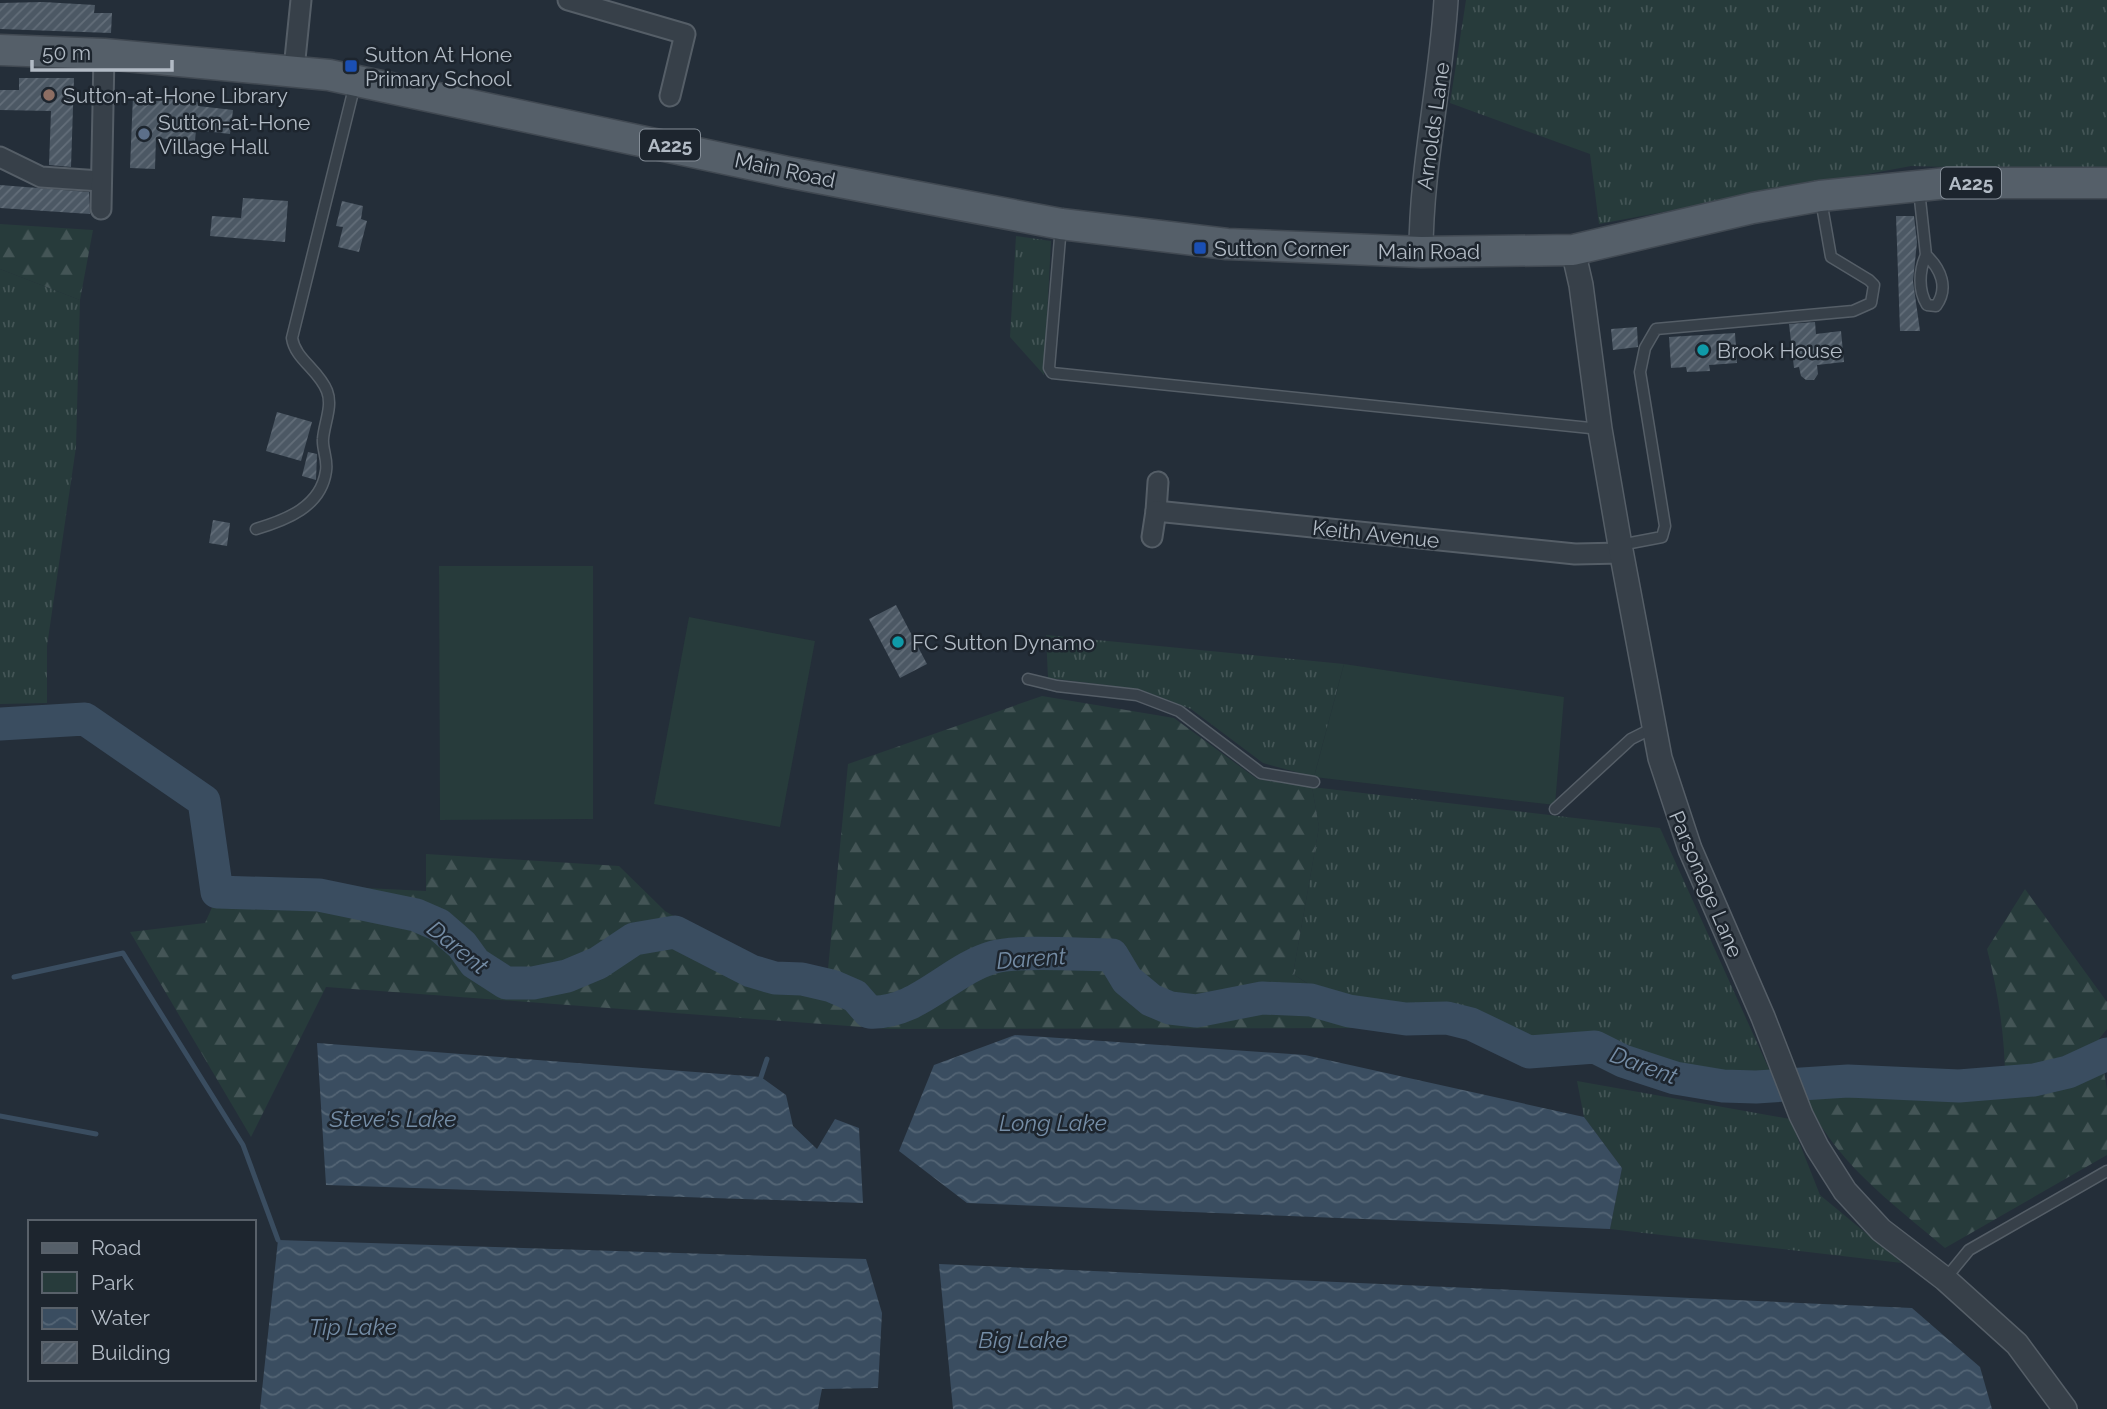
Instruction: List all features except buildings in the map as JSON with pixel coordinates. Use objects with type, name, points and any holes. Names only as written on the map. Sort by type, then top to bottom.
[{"type":"main road","name":"Main Road","points":[[0,50],[104,54],[294,69],[787,172],[1061,224],[1218,243],[1421,252],[1573,250]]},
{"type":"main road","name":"A225","points":[[1573,250],[1753,208],[1820,196],[1918,186],[2107,183]]},
{"type":"street","points":[[294,69],[301,0]]},
{"type":"street","points":[[568,0],[685,34],[670,96]]},
{"type":"street","name":"Arnolds Lane","points":[[1421,252],[1423,198],[1442,60],[1446,0]]},
{"type":"street","points":[[101,209],[104,54]]},
{"type":"street","points":[[0,157],[41,177],[101,181]]},
{"type":"street","name":"Parsonage Lane","points":[[1573,250],[1581,285],[1600,429],[1653,729],[1675,812],[1801,1115],[1816,1147],[1845,1191],[1881,1230],[1945,1279],[2017,1345],[2065,1409]]},
{"type":"street","points":[[1152,537],[1158,482]]},
{"type":"street","name":"Keith Avenue","points":[[1156,511],[1574,554],[1621,549]]},
{"type":"lane","points":[[256,529],[298,514],[321,487],[326,471],[322,442],[328,393],[319,377],[293,348],[292,338],[356,80]]},
{"type":"lane","points":[[1918,186],[1926,256]]},
{"type":"lane","points":[[1621,549],[1662,537],[1665,526],[1640,372],[1645,348],[1656,329],[1853,311],[1871,303],[1874,285],[1831,257],[1820,196]]},
{"type":"lane","points":[[1061,224],[1049,368],[1052,373],[1600,429]]},
{"type":"lane","points":[[1028,679],[1057,686],[1137,695],[1179,711],[1261,773],[1314,782]]},
{"type":"lane","points":[[1555,809],[1631,739],[1653,729]]},
{"type":"lane","points":[[1945,1279],[1969,1250],[2107,1171]]},
{"type":"green space","points":[[1466,0],[2107,0],[2107,171],[1911,166],[1599,224],[1590,154],[1450,103]]},
{"type":"green space","points":[[0,224],[93,230],[80,300],[0,269]]},
{"type":"green space","points":[[1016,236],[1051,241],[1044,375],[1010,337]]},
{"type":"green space","points":[[0,269],[80,300],[76,447],[47,646],[47,703],[0,704]]},
{"type":"green space","points":[[439,566],[593,566],[593,819],[440,820]]},
{"type":"green space","points":[[689,617],[815,641],[780,827],[654,804]]},
{"type":"green space","points":[[1046,635],[1344,664],[1314,777],[1263,763],[1191,709],[1139,689],[1048,678]]},
{"type":"green space","points":[[1344,664],[1564,697],[1555,805],[1314,777]]},
{"type":"green space","points":[[1042,696],[1174,718],[1257,779],[1312,787],[1319,827],[1293,974],[1375,1028],[889,1029],[326,987],[251,1137],[130,932],[205,923],[224,881],[426,891],[426,854],[619,866],[665,911],[760,967],[827,979],[848,764]]},
{"type":"green space","points":[[1312,787],[1660,828],[1773,1078],[1688,1075],[1594,1042],[1530,1044],[1451,1013],[1338,1003],[1293,974],[1319,827]]},
{"type":"green space","points":[[2025,889],[2107,1002],[2107,1029],[2099,1039],[2107,1090],[2107,1155],[1945,1248],[1884,1197],[1846,1159],[1815,1116],[1804,1092],[2005,1091],[2001,1020],[1987,949]]},
{"type":"green space","points":[[1577,1081],[1790,1119],[1820,1195],[1902,1263],[1610,1229],[1622,1168],[1584,1117]]},
{"type":"water","name":"Long Lake","points":[[1015,1035],[1305,1055],[1584,1117],[1622,1168],[1610,1229],[967,1203],[899,1151],[934,1065]]},
{"type":"water","name":"Steve's Lake","points":[[317,1043],[761,1077],[786,1095],[793,1126],[817,1149],[835,1119],[859,1128],[863,1203],[326,1185]]},
{"type":"water","name":"Tip Lake","points":[[278,1240],[866,1259],[882,1313],[878,1388],[822,1389],[818,1409],[260,1409]]},
{"type":"water","name":"Big Lake","points":[[939,1264],[1912,1308],[1980,1367],[1992,1409],[953,1409]]},
{"type":"waterway","name":"Darent","points":[[0,724],[85,719],[204,801],[217,892],[319,895],[416,915],[439,925],[462,945],[475,963],[506,983],[533,983],[567,976],[598,963],[634,939],[675,932],[751,971],[775,978],[802,979],[832,986],[855,996],[869,1012],[903,1006],[963,971],[994,957],[1034,953],[1112,955],[1127,980],[1151,1000],[1170,1008],[1196,1011],[1262,998],[1311,1000],[1349,1011],[1406,1019],[1447,1018],[1471,1024],[1529,1052],[1595,1047],[1623,1061],[1675,1078],[1723,1086],[1756,1087],[1848,1081],[1959,1086],[2034,1080],[2068,1072],[2107,1054]]},
{"type":"waterway","points":[[14,977],[123,953],[243,1145],[278,1240]]},
{"type":"waterway","points":[[761,1077],[767,1059]]},
{"type":"waterway","points":[[0,1116],[96,1134]]},
{"type":"place","name":"Sutton At Hone Primary School","points":[[351,66]]},
{"type":"place","name":"Sutton-at-Hone Library","points":[[49,95]]},
{"type":"place","name":"Sutton-at-Hone Village Hall","points":[[144,134]]},
{"type":"place","name":"Sutton Corner","points":[[1200,248]]},
{"type":"place","name":"Brook House","points":[[1703,350]]},
{"type":"place","name":"FC Sutton Dynamo","points":[[898,642]]}]
